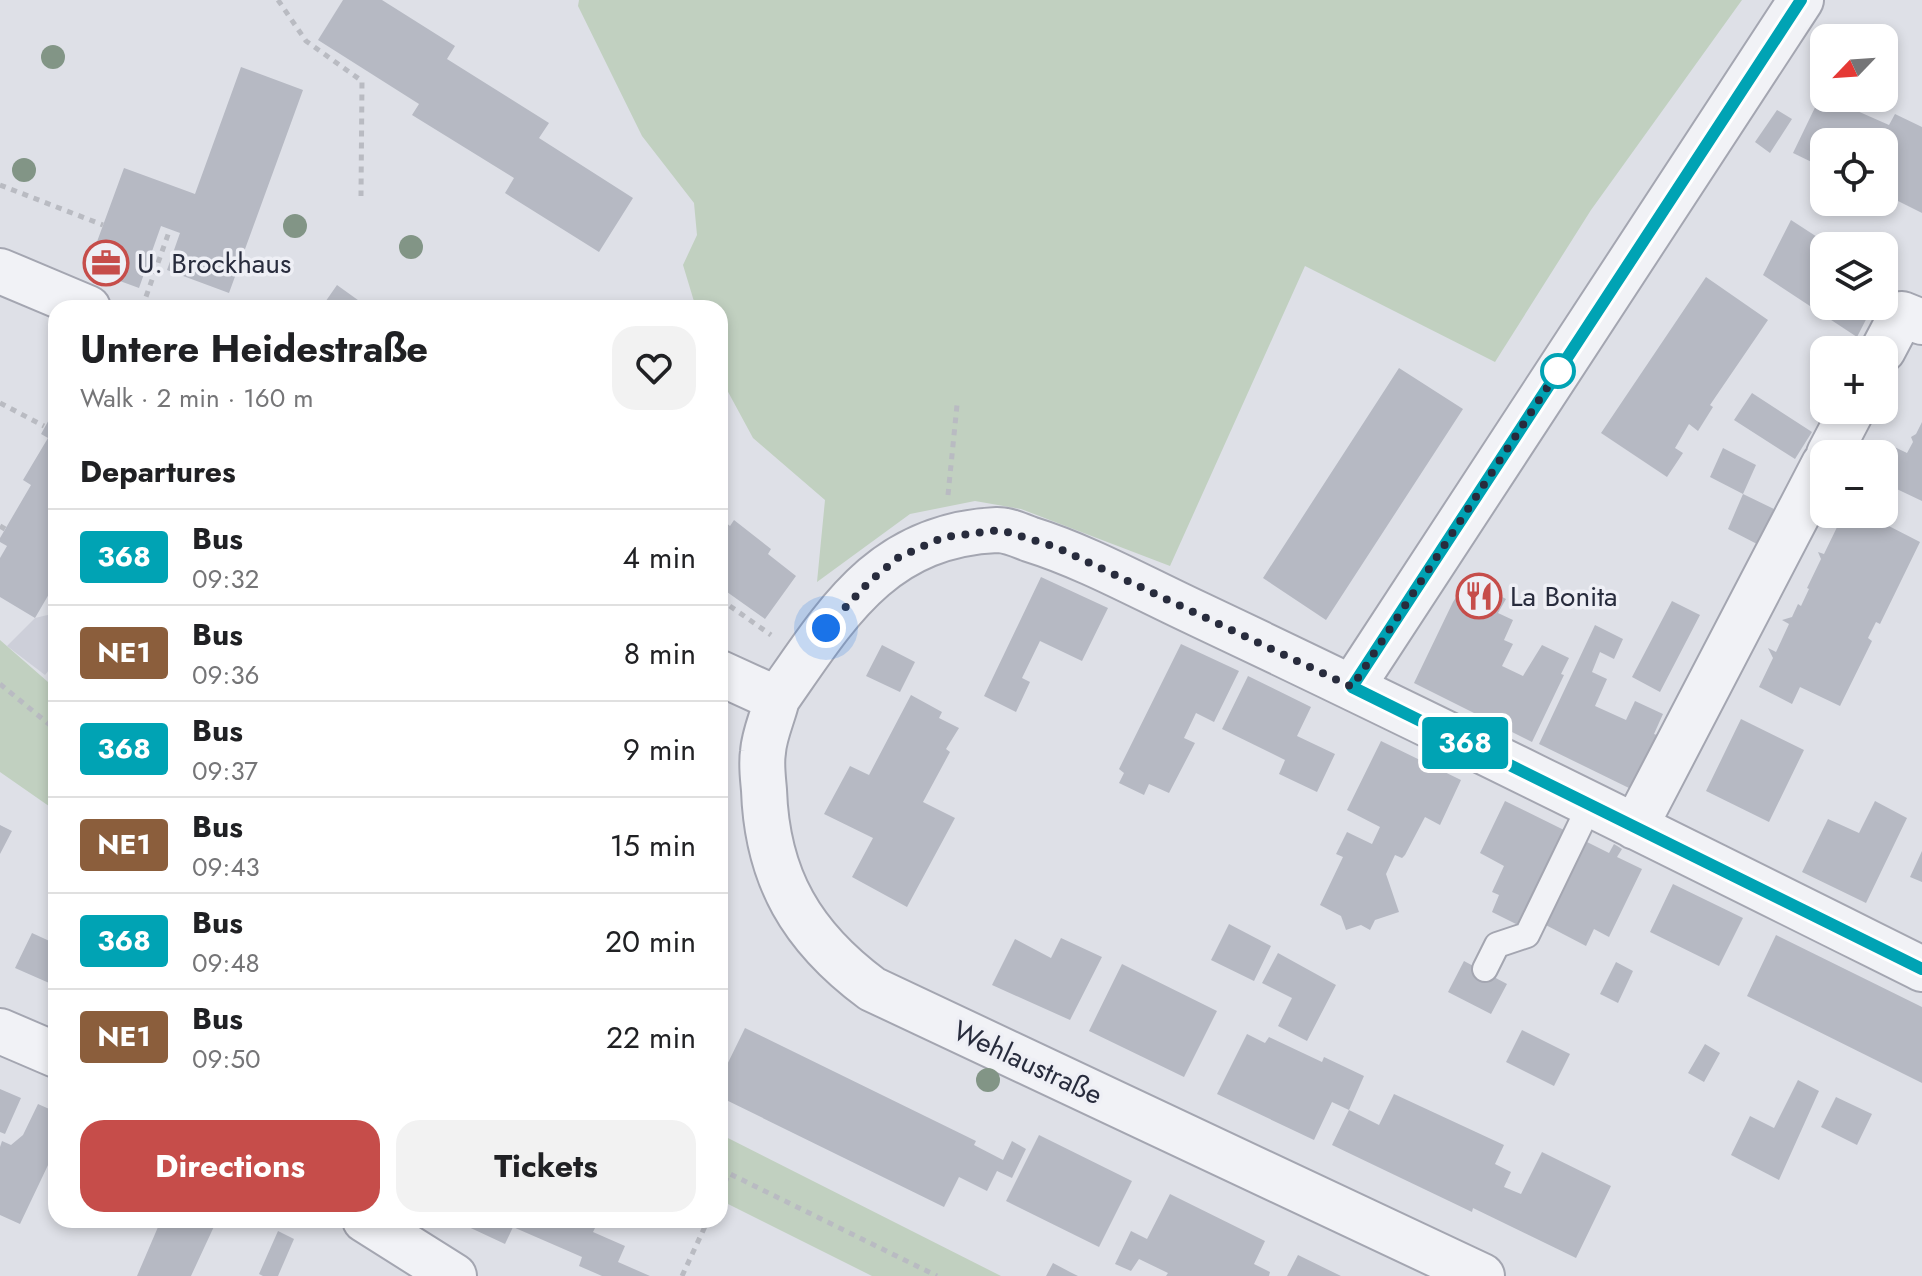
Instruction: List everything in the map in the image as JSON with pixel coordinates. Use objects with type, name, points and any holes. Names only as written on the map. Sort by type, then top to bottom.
[{"type":"street","points":[[1352,687],[1801,0]]},
{"type":"street","points":[[0,271],[69,300]]},
{"type":"street","points":[[1890,336],[1902,314],[1922,322]]},
{"type":"street","points":[[1635,827],[1810,491]]},
{"type":"street","points":[[728,677],[777,699],[826,628],[870,581],[899,557],[944,537],[1001,530],[1056,547],[1352,687],[1922,969]]},
{"type":"street","name":"Wehlaustraße","points":[[777,699],[763,752],[764,809],[770,846],[778,871],[803,922],[822,947],[846,970],[872,989],[1482,1276]]},
{"type":"street","points":[[0,1031],[48,1052]]},
{"type":"street","points":[[378,1228],[454,1276]]},
{"type":"lane","points":[[1485,969],[1497,945],[1527,935],[1590,805]]},
{"type":"path","points":[[278,0],[306,41],[362,81],[361,196]]},
{"type":"path","points":[[0,185],[103,225]]},
{"type":"path","points":[[145,300],[170,229]]},
{"type":"path","points":[[0,403],[44,426]]},
{"type":"path","points":[[944,537],[957,405]]},
{"type":"path","points":[[728,605],[805,659]]},
{"type":"path","points":[[0,684],[48,723]]},
{"type":"path","points":[[729,1173],[937,1276]]},
{"type":"path","points":[[682,1276],[704,1228]]},
{"type":"shaded area","points":[[48,615],[48,671],[45,675],[7,646],[35,618]]},
{"type":"green space","points":[[579,0],[1742,0],[1591,210],[1495,362],[1305,266],[1170,566],[1021,509],[975,501],[910,514],[817,582],[825,500],[753,438],[728,392],[728,300],[694,300],[683,265],[697,235],[694,203],[642,136],[578,6]]},
{"type":"green space","points":[[0,640],[48,682],[48,805],[0,772]]},
{"type":"green space","points":[[728,1138],[1001,1276],[872,1276],[728,1204]]},
{"type":"building","points":[[343,0],[382,0],[455,46],[447,59],[549,123],[539,138],[633,198],[599,252],[505,193],[514,178],[412,115],[419,104],[318,40]]},
{"type":"building","points":[[241,67],[303,90],[229,293],[167,270],[180,233],[161,226],[139,288],[87,269],[124,168],[195,194]]},
{"type":"building","points":[[1777,110],[1792,119],[1770,153],[1755,142]]},
{"type":"building","points":[[1813,112],[1860,112],[1889,125],[1895,114],[1922,127],[1922,213],[1898,201],[1898,128],[1810,128],[1810,161],[1793,153]]},
{"type":"building","points":[[1791,220],[1810,232],[1810,306],[1763,275]]},
{"type":"building","points":[[1706,277],[1768,320],[1710,405],[1713,407],[1698,431],[1689,424],[1675,448],[1683,453],[1667,477],[1601,433]]},
{"type":"building","points":[[337,285],[358,300],[327,300]]},
{"type":"building","points":[[1831,320],[1866,320],[1855,336]]},
{"type":"building","points":[[1399,368],[1463,409],[1326,620],[1263,578]]},
{"type":"building","points":[[1752,393],[1812,432],[1795,459],[1734,420]]},
{"type":"building","points":[[48,421],[48,438],[41,434]]},
{"type":"building","points":[[1922,422],[1922,501],[1898,490],[1898,449],[1907,453],[1913,442],[1911,437]]},
{"type":"building","points":[[48,438],[48,596],[35,618],[0,597],[0,558],[7,546],[0,542],[0,538],[31,485],[23,480]]},
{"type":"building","points":[[1723,448],[1756,465],[1743,494],[1710,477]]},
{"type":"building","points":[[1743,494],[1774,509],[1757,544],[1728,529]]},
{"type":"building","points":[[734,520],[771,549],[768,554],[796,576],[765,619],[728,593],[728,524],[730,526]]},
{"type":"building","points":[[1837,528],[1893,528],[1920,542],[1880,624],[1876,622],[1868,638],[1872,641],[1840,706],[1800,687],[1792,704],[1759,687],[1773,658],[1768,648],[1776,652],[1789,624],[1782,620],[1792,617],[1798,604],[1801,606],[1821,559],[1818,552],[1824,554]]},
{"type":"building","points":[[1041,577],[1108,608],[1082,661],[1040,641],[1022,678],[1030,682],[1016,712],[984,696]]},
{"type":"building","points":[[1468,579],[1506,599],[1498,613],[1513,620],[1504,640],[1513,644],[1502,666],[1523,676],[1542,645],[1569,658],[1532,742],[1414,683],[1453,602]]},
{"type":"building","points":[[1672,601],[1700,615],[1660,692],[1632,677]]},
{"type":"building","points":[[1595,625],[1623,639],[1614,659],[1600,652],[1592,672],[1607,679],[1595,706],[1626,720],[1635,701],[1663,714],[1654,734],[1657,735],[1631,789],[1539,744]]},
{"type":"building","points":[[1181,644],[1239,671],[1214,722],[1196,713],[1184,738],[1195,743],[1169,793],[1149,784],[1144,795],[1119,783],[1124,773],[1119,769]]},
{"type":"building","points":[[882,645],[915,662],[900,692],[866,676]]},
{"type":"building","points":[[1248,676],[1311,707],[1297,736],[1335,754],[1317,792],[1279,774],[1285,760],[1222,729]]},
{"type":"building","points":[[911,695],[942,712],[939,718],[959,728],[946,749],[950,752],[923,802],[955,818],[907,907],[852,877],[873,838],[824,814],[850,766],[869,775]]},
{"type":"building","points":[[1741,719],[1804,750],[1769,822],[1706,791]]},
{"type":"building","points":[[1381,741],[1461,780],[1440,825],[1425,817],[1405,855],[1402,858],[1395,855],[1386,874],[1399,912],[1375,920],[1370,930],[1361,925],[1346,930],[1341,916],[1320,905],[1343,857],[1336,854],[1347,832],[1372,844],[1380,827],[1347,810]]},
{"type":"building","points":[[1505,801],[1566,831],[1526,929],[1492,912],[1499,895],[1492,892],[1504,866],[1480,853]]},
{"type":"building","points":[[1875,801],[1907,818],[1866,903],[1802,872],[1828,819],[1859,833]]},
{"type":"building","points":[[0,825],[12,831],[0,854]]},
{"type":"building","points":[[1581,839],[1609,853],[1614,844],[1622,849],[1617,857],[1642,869],[1609,937],[1594,929],[1586,946],[1540,922]]},
{"type":"building","points":[[1922,851],[1922,882],[1910,877]]},
{"type":"building","points":[[1673,884],[1743,918],[1719,966],[1650,932]]},
{"type":"building","points":[[1229,924],[1271,946],[1254,981],[1211,960]]},
{"type":"building","points":[[32,933],[48,940],[48,982],[15,968]]},
{"type":"building","points":[[1776,935],[1922,1007],[1922,1083],[1747,996]]},
{"type":"building","points":[[1061,938],[1102,957],[1070,1020],[992,985],[1015,939],[1051,958]]},
{"type":"building","points":[[1278,953],[1336,985],[1307,1041],[1278,1026],[1292,998],[1262,983]]},
{"type":"building","points":[[1464,961],[1507,984],[1491,1014],[1448,992]]},
{"type":"building","points":[[1616,962],[1633,971],[1618,1003],[1600,994]]},
{"type":"building","points":[[1122,964],[1217,1011],[1184,1077],[1089,1031]]},
{"type":"building","points":[[745,1028],[976,1141],[974,1145],[1003,1160],[1012,1141],[1026,1149],[1012,1178],[997,1171],[987,1191],[959,1177],[944,1207],[728,1101],[728,1063]]},
{"type":"building","points":[[1522,1030],[1570,1054],[1554,1086],[1506,1062]]},
{"type":"building","points":[[1247,1034],[1265,1043],[1269,1037],[1322,1062],[1324,1057],[1364,1076],[1349,1110],[1332,1102],[1314,1140],[1217,1094]]},
{"type":"building","points":[[1705,1044],[1720,1053],[1704,1082],[1688,1073]]},
{"type":"building","points":[[1798,1080],[1819,1091],[1779,1180],[1731,1155],[1750,1116],[1774,1128]]},
{"type":"building","points":[[0,1089],[21,1098],[5,1134],[0,1132]]},
{"type":"building","points":[[1394,1094],[1504,1145],[1495,1164],[1511,1172],[1504,1187],[1521,1194],[1542,1152],[1611,1186],[1576,1258],[1332,1145],[1349,1110],[1379,1125]]},
{"type":"building","points":[[1836,1097],[1872,1114],[1857,1145],[1821,1127]]},
{"type":"building","points":[[38,1104],[48,1108],[48,1165],[20,1224],[0,1215],[0,1147],[2,1141],[11,1145],[23,1135]]},
{"type":"building","points":[[1039,1135],[1132,1181],[1099,1247],[1006,1201]]},
{"type":"building","points":[[1170,1194],[1265,1241],[1254,1264],[1270,1272],[1269,1276],[1166,1276],[1168,1273],[1139,1259],[1131,1271],[1115,1264],[1131,1231],[1147,1239]]},
{"type":"building","points":[[158,1228],[213,1228],[191,1276],[137,1276]]},
{"type":"building","points":[[471,1228],[513,1228],[505,1244]]},
{"type":"building","points":[[515,1228],[595,1228],[593,1232],[625,1246],[618,1262],[650,1276],[602,1276],[579,1266],[582,1257]]},
{"type":"building","points":[[278,1231],[294,1239],[278,1276],[263,1276],[259,1274]]},
{"type":"building","points":[[1298,1255],[1341,1276],[1287,1276]]},
{"type":"building","points":[[1053,1263],[1070,1272],[1078,1276],[1046,1276]]},
{"type":"bus line","name":"368","points":[[1801,0],[1352,687],[1922,969]]},
{"type":"place","name":"U. Brockhaus","points":[[106,263]]},
{"type":"place","name":"La Bonita","points":[[1479,596]]},
{"type":"route","points":[[826,628],[870,581],[899,557],[944,537],[1001,530],[1056,547],[1352,687],[1558,371]]}]
